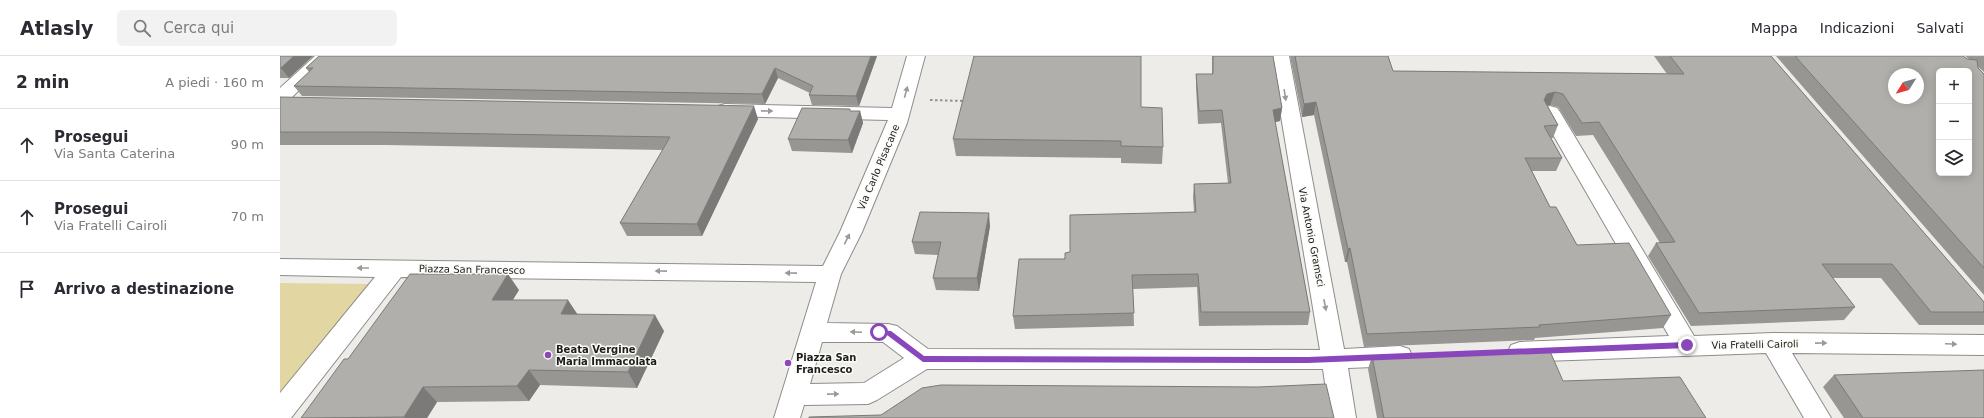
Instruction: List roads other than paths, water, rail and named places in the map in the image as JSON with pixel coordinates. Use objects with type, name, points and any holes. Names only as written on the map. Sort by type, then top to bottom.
[{"type":"street","points":[[280,98],[325,56]]},
{"type":"street","name":"Via Carlo Pisacane","points":[[830,274],[851,232],[897,123],[916,56]]},
{"type":"street","name":"Via Antonio Gramsci","points":[[1280,56],[1334,359],[1343,418]]},
{"type":"street","points":[[280,102],[300,102]]},
{"type":"street","points":[[707,110],[902,107]]},
{"type":"street","points":[[1550,112],[1687,345]]},
{"type":"street","name":"Piazza San Francesco","points":[[280,267],[830,274]]},
{"type":"street","points":[[280,412],[380,284],[396,268]]},
{"type":"street","points":[[830,274],[790,407],[868,393],[923,359],[1334,359],[1420,356]]},
{"type":"street","points":[[812,332],[888,333],[923,359]]},
{"type":"street","name":"Via Fratelli Cairoli","points":[[1499,352],[1773,343],[1895,342],[1984,345]]},
{"type":"street","points":[[1773,343],[1818,418]]},
{"type":"place","name":"Beata Vergine Maria Immacolata","points":[[548,355]]},
{"type":"place","name":"Piazza San Francesco","points":[[788,363]]}]
